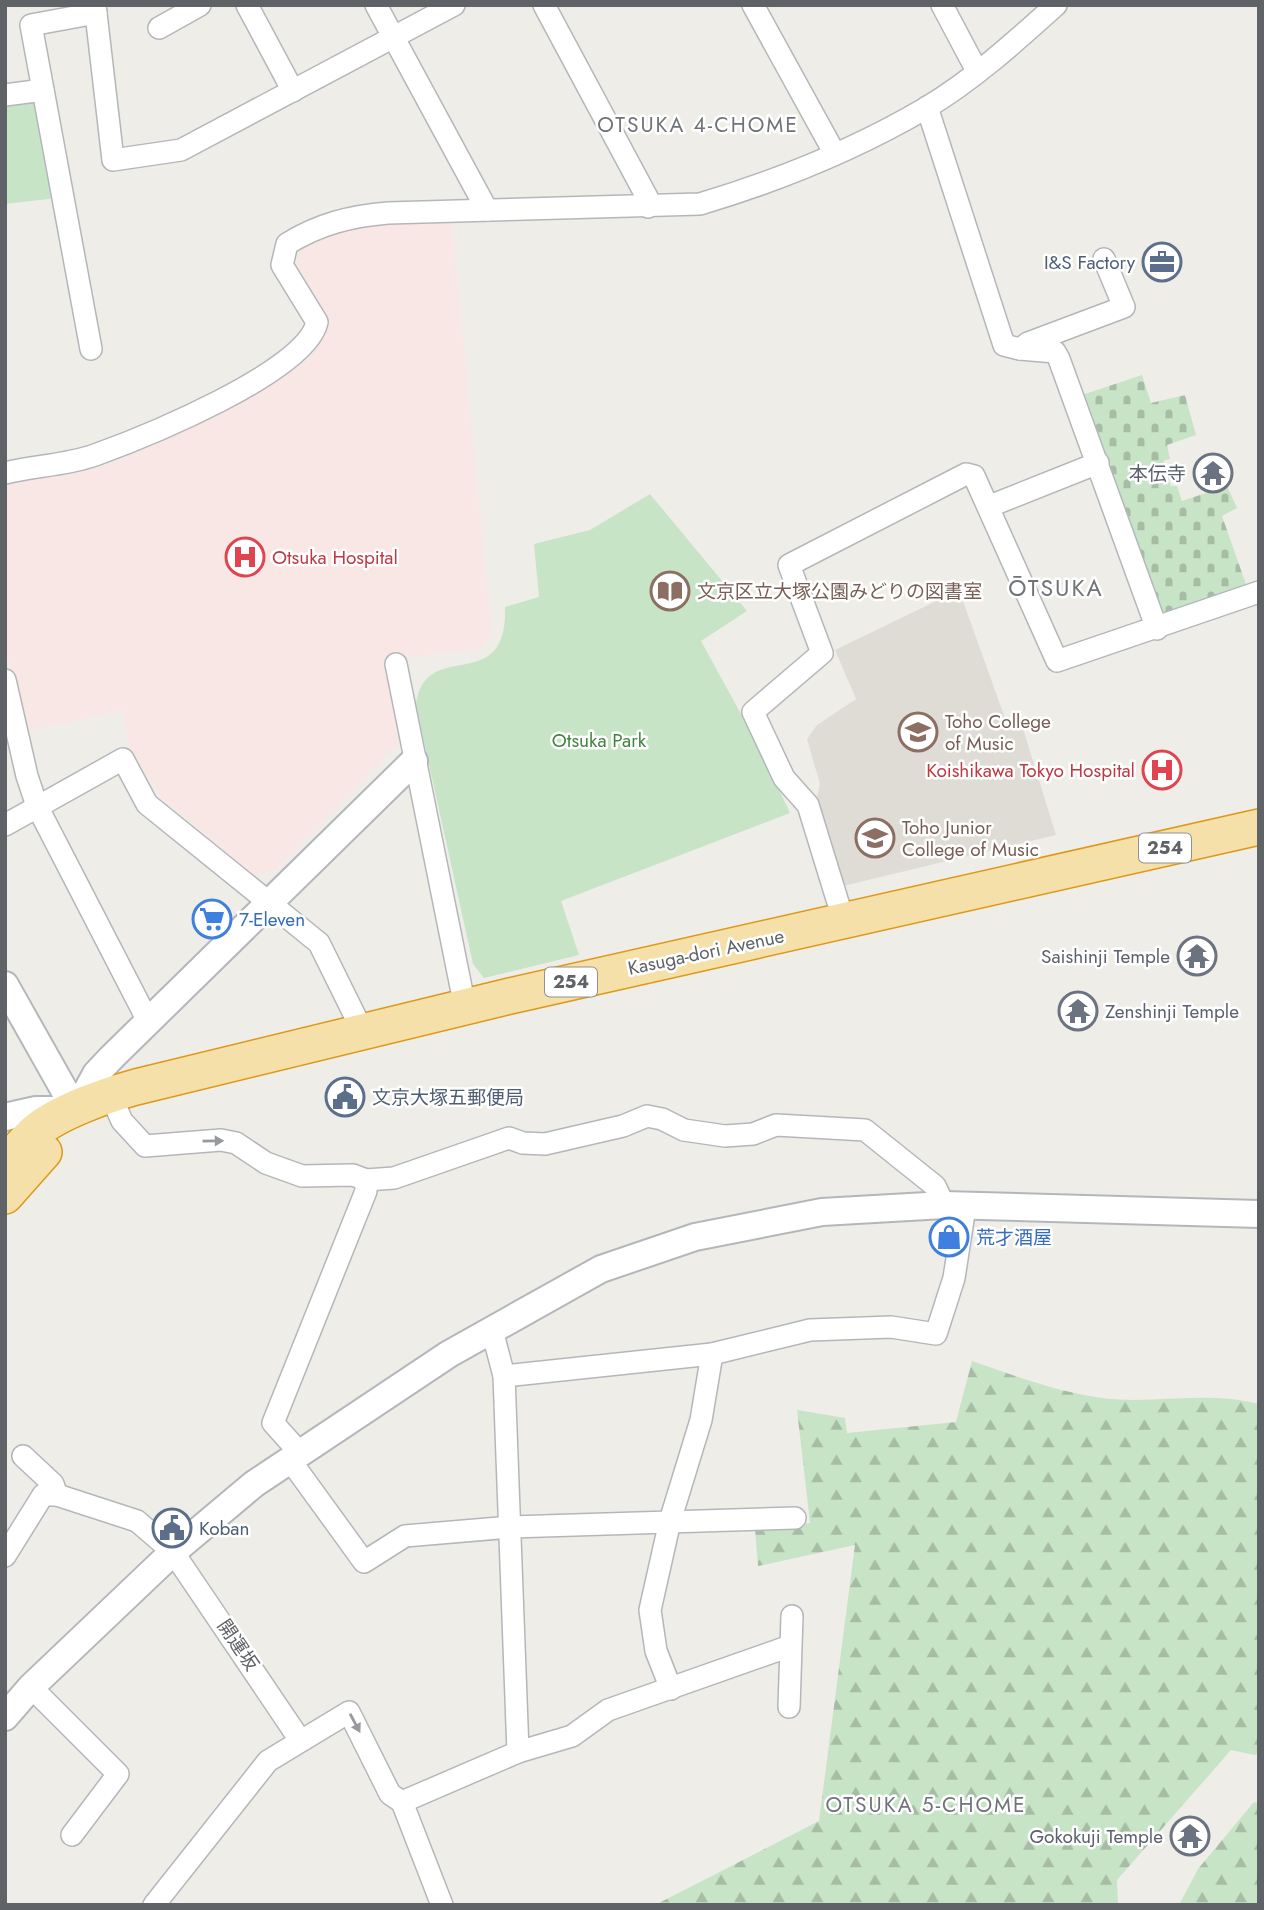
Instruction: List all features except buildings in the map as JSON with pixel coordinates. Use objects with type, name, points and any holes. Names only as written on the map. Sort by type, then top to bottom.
[{"type":"highway","name":"Kasuga-dori Avenue","points":[[5,1164],[36,1131],[110,1094],[465,1007],[1259,827]]},
{"type":"highway","name":"Kasuga-dori Avenue","points":[[5,1196],[34,1166],[76,1111]]},
{"type":"street","points":[[159,28],[200,5]]},
{"type":"street","points":[[247,5],[293,91]]},
{"type":"street","points":[[376,5],[487,210]]},
{"type":"street","points":[[91,349],[31,26],[96,9],[114,160],[181,150],[454,5]]},
{"type":"street","points":[[544,5],[627,156],[649,201],[648,207]]},
{"type":"street","points":[[753,5],[835,153]]},
{"type":"street","points":[[942,5],[977,71]]},
{"type":"street","points":[[5,473],[93,456],[195,414],[277,368],[314,334],[317,322],[282,265],[288,244],[298,238],[354,216],[700,204],[742,191],[835,153],[927,107],[977,71],[1056,5]]},
{"type":"street","points":[[5,95],[43,90]]},
{"type":"street","points":[[927,107],[1004,345],[1055,352],[1157,629]]},
{"type":"street","points":[[1020,349],[1028,343],[1124,307],[1104,259]]},
{"type":"street","points":[[990,506],[1098,463]]},
{"type":"street","points":[[844,922],[808,805],[784,778],[753,712],[822,653],[789,565],[966,474],[974,476],[990,506],[1057,661],[1259,592]]},
{"type":"street","points":[[396,664],[465,1007]]},
{"type":"street","points":[[5,680],[27,776],[37,806],[148,1021]]},
{"type":"street","points":[[5,825],[122,760],[147,804],[319,943],[363,1032]]},
{"type":"street","points":[[76,1111],[96,1074],[414,761]]},
{"type":"street","points":[[5,985],[76,1111]]},
{"type":"street","points":[[110,1094],[122,1121],[145,1146],[220,1140],[236,1143],[266,1163],[302,1176],[352,1175],[366,1180],[394,1178],[509,1138],[523,1143],[545,1144],[623,1126],[647,1116],[684,1130],[725,1136],[753,1134],[776,1125],[865,1130],[955,1206],[954,1278],[936,1334],[891,1327],[810,1330],[712,1354],[505,1377]]},
{"type":"street","points":[[5,1117],[36,1110],[76,1111]]},
{"type":"street","points":[[366,1180],[366,1191],[274,1423],[364,1562],[405,1536],[512,1527],[795,1518]]},
{"type":"street","points":[[5,1717],[31,1687],[226,1505],[438,1361],[601,1269],[695,1237],[822,1212],[955,1206],[1259,1214]]},
{"type":"street","points":[[492,1330],[499,1345],[505,1377],[518,1752]]},
{"type":"street","points":[[671,1689],[656,1651],[650,1610],[670,1521],[701,1420],[712,1354]]},
{"type":"street","points":[[5,1556],[43,1495],[57,1495],[52,1484],[23,1456]]},
{"type":"street","name":"開運坂","points":[[57,1495],[138,1521],[173,1552],[300,1740]]},
{"type":"street","points":[[789,1707],[792,1616]]},
{"type":"street","points":[[402,1802],[518,1752],[572,1736],[608,1710],[790,1647]]},
{"type":"street","points":[[31,1687],[118,1774],[72,1835]]},
{"type":"street","points":[[154,1905],[268,1761],[349,1712],[390,1794],[402,1802],[442,1905]]},
{"type":"shaded area","name":"Otsuka Hospital","points":[[451,219],[492,634],[482,648],[389,660],[398,745],[275,870],[253,875],[162,798],[130,750],[122,710],[30,731],[22,725],[5,644],[5,480],[278,372],[325,336],[325,319],[294,270],[302,245],[351,221]]},
{"type":"shaded area","name":"Toho College of Music","points":[[959,590],[1006,721],[1020,719],[1056,835],[843,886],[816,801],[820,784],[807,739],[817,725],[856,699],[835,650]]},
{"type":"green space","points":[[35,100],[57,198],[5,204],[5,102]]},
{"type":"green space","points":[[1142,375],[1151,403],[1185,395],[1196,435],[1167,445],[1170,459],[1163,461],[1171,486],[1177,486],[1182,501],[1227,486],[1237,508],[1222,516],[1248,590],[1163,620],[1082,395]]},
{"type":"green space","name":"Otsuka Park","points":[[650,494],[747,611],[701,641],[758,745],[790,813],[561,901],[579,955],[484,978],[473,964],[416,705],[423,684],[434,673],[481,660],[494,651],[502,635],[505,607],[539,597],[534,544],[590,530]]},
{"type":"green space","points":[[972,1361],[1052,1388],[1102,1398],[1218,1398],[1259,1404],[1259,1752],[1255,1755],[1231,1750],[1117,1880],[1118,1905],[655,1905],[819,1821],[855,1545],[758,1566],[755,1529],[810,1523],[797,1410],[845,1418],[847,1433],[956,1422]]},
{"type":"green space","points":[[1254,1802],[1259,1804],[1259,1905],[1179,1905],[1198,1869]]},
{"type":"place","name":"I&S Factory","points":[[1162,262]]},
{"type":"place","name":"本伝寺","points":[[1213,473]]},
{"type":"place","name":"Otsuka Hospital","points":[[245,557]]},
{"type":"place","name":"文京区立大塚公園みどりの図書室","points":[[670,591]]},
{"type":"place","name":"Toho College of Music","points":[[918,732]]},
{"type":"place","name":"Koishikawa Tokyo Hospital","points":[[1162,770]]},
{"type":"place","name":"Toho Junior College of Music","points":[[875,838]]},
{"type":"place","name":"7-Eleven","points":[[212,919]]},
{"type":"place","name":"Saishinji Temple","points":[[1197,956]]},
{"type":"place","name":"Zenshinji Temple","points":[[1078,1011]]},
{"type":"place","name":"文京大塚五郵便局","points":[[345,1097]]},
{"type":"place","name":"荒才酒屋","points":[[949,1237]]},
{"type":"place","name":"Koban","points":[[172,1528]]},
{"type":"place","name":"Gokokuji Temple","points":[[1190,1836]]},
{"type":"district","name":"OTSUKA 4-CHOME","points":[[698,125]]},
{"type":"district","name":"ŌTSUKA","points":[[1056,588]]},
{"type":"district","name":"OTSUKA 5-CHOME","points":[[926,1805]]}]
